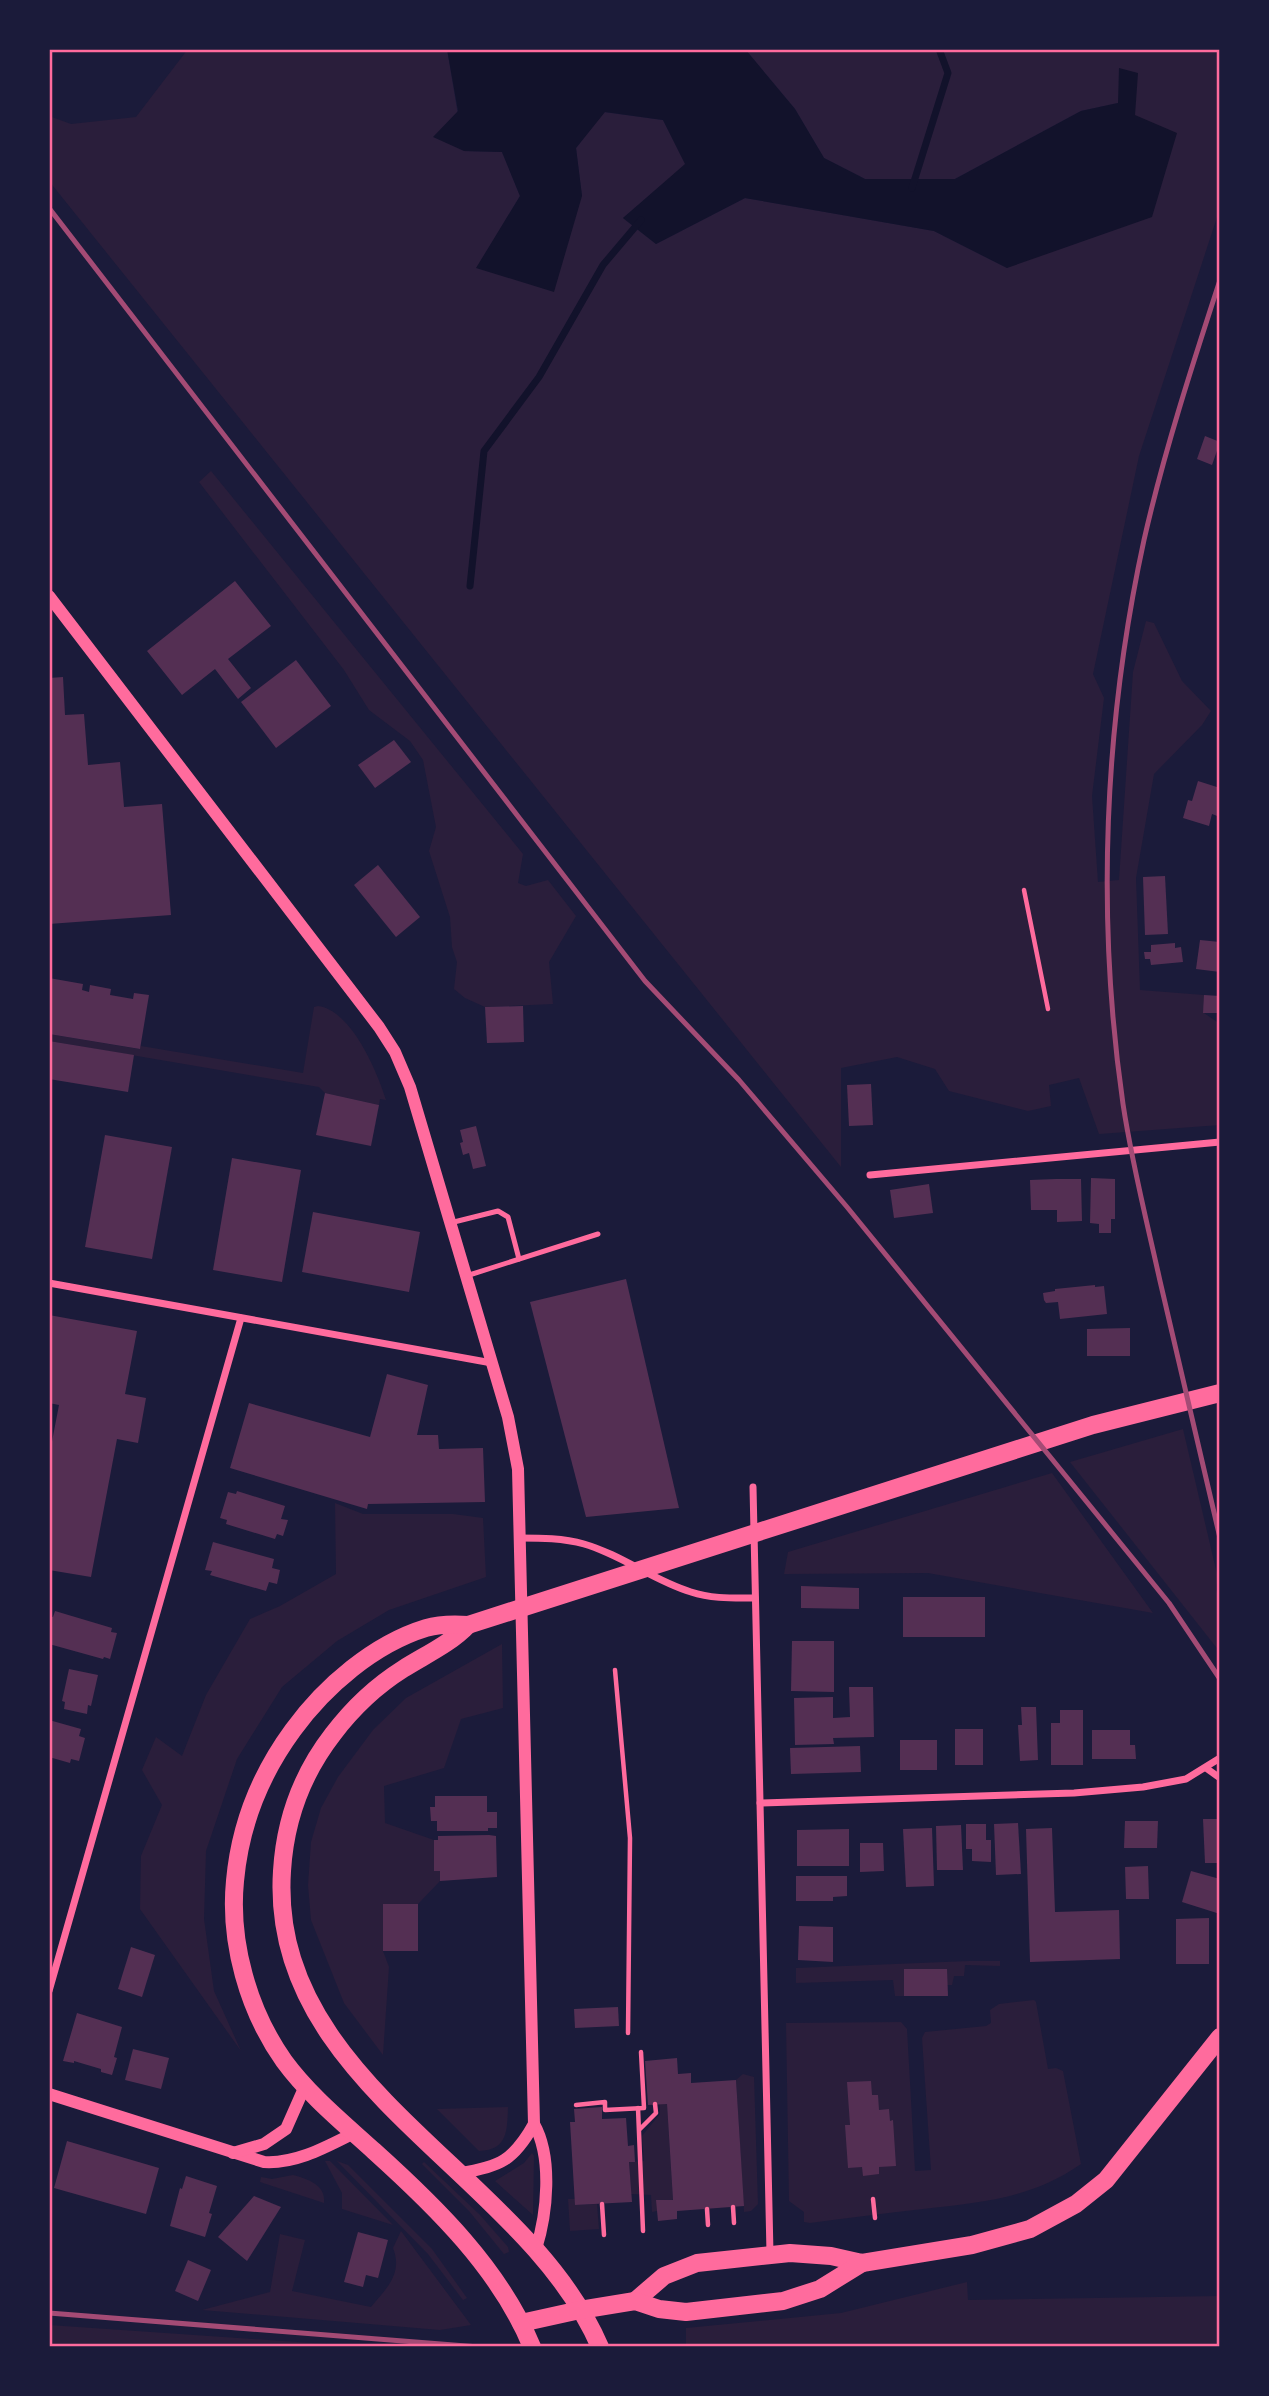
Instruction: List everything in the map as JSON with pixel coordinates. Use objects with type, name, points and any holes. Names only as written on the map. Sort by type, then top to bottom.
[{"type":"highway","points":[[532,2347],[523,2326],[487,2271],[453,2228],[305,2086],[276,2049],[250,1992],[236,1941],[233,1915],[236,1873],[251,1804],[281,1747],[313,1706],[338,1681],[371,1657],[415,1632],[439,1626],[468,1625],[1093,1425],[1220,1393]]},
{"type":"highway","points":[[468,1625],[449,1642],[374,1690],[348,1716],[326,1744],[304,1782],[292,1814],[282,1857],[284,1923],[292,1957],[306,1991],[325,2028],[352,2065],[377,2093],[536,2249],[580,2310],[600,2347]]},
{"type":"highway","points":[[635,2301],[656,2281],[685,2266],[770,2254],[809,2253],[862,2263],[934,2252],[1002,2238],[1030,2229],[1076,2204],[1111,2174],[1220,2036]]},
{"type":"highway","points":[[523,2326],[580,2310],[635,2301],[659,2309],[686,2312],[783,2301],[820,2289],[862,2263]]},
{"type":"street","points":[[49,596],[396,1052],[410,1087],[493,1364],[514,1443],[518,1469],[534,2124],[543,2154],[545,2206],[536,2249]]},
{"type":"street","points":[[870,1175],[1220,1142]]},
{"type":"street","points":[[49,1283],[493,1364]]},
{"type":"street","points":[[49,1991],[241,1318]]},
{"type":"street","points":[[753,1487],[770,2254]]},
{"type":"street","points":[[520,1538],[581,1543],[612,1554],[690,1592],[716,1598],[755,1598]]},
{"type":"street","points":[[760,1803],[1095,1792],[1172,1783],[1186,1779],[1220,1758]]},
{"type":"street","points":[[1206,1768],[1220,1778]]},
{"type":"street","points":[[233,2153],[264,2144],[286,2129],[305,2086]]},
{"type":"street","points":[[49,2094],[255,2161],[277,2163],[322,2149],[354,2133]]},
{"type":"street","points":[[460,2173],[491,2167],[507,2160],[517,2152],[534,2124]]},
{"type":"lane","points":[[450,1223],[498,1211],[508,1217],[519,1259]]},
{"type":"lane","points":[[467,1276],[598,1234]]},
{"type":"path","points":[[1024,890],[1048,1009]]},
{"type":"path","points":[[615,1670],[630,1838],[628,2033]]},
{"type":"path","points":[[576,2105],[605,2102],[605,2110],[644,2108],[641,2052]]},
{"type":"path","points":[[639,2130],[656,2113],[655,2104]]},
{"type":"path","points":[[638,2108],[643,2231]]},
{"type":"path","points":[[873,2199],[875,2218]]},
{"type":"path","points":[[602,2204],[604,2235]]},
{"type":"path","points":[[733,2207],[734,2223]]},
{"type":"path","points":[[708,2209],[708,2225]]},
{"type":"shaded area","points":[[188,49],[447,49],[464,151],[502,152],[520,196],[477,268],[582,196],[576,148],[604,112],[663,120],[686,165],[623,218],[656,244],[745,198],[934,231],[1007,268],[1135,115],[1118,103],[1081,111],[955,179],[865,179],[824,158],[795,109],[745,49],[1220,49],[1220,208],[1139,456],[1093,674],[1104,698],[1092,796],[1098,882],[1119,880],[1133,672],[1146,621],[1154,623],[1182,681],[1211,711],[1202,725],[1154,774],[1136,878],[1140,990],[1204,995],[1204,1013],[1220,1024],[1220,1125],[1099,1134],[1079,1078],[1049,1085],[1051,1106],[1028,1111],[949,1091],[935,1069],[897,1057],[841,1068],[841,1167],[49,181],[49,116],[71,124],[136,117]]},
{"type":"shaded area","points":[[447,49],[745,49],[795,109],[824,158],[865,179],[955,179],[1081,111],[1118,103],[1119,68],[1138,73],[1135,115],[1177,133],[1152,217],[1007,268],[934,231],[745,198],[656,244],[623,218],[685,164],[663,120],[605,112],[576,148],[582,196],[554,292],[476,268],[520,196],[502,152],[464,151],[433,137],[458,111]]},
{"type":"shaded area","points":[[211,471],[523,854],[518,883],[526,886],[548,880],[576,916],[549,962],[553,1004],[485,1007],[465,998],[454,989],[457,962],[452,947],[450,917],[429,851],[436,827],[423,760],[410,741],[369,710],[344,670],[199,482]]},
{"type":"shaded area","points":[[318,1006],[341,1018],[361,1044],[386,1100],[380,1099],[379,1105],[325,1093],[319,1087],[49,1041],[49,1034],[139,1049],[141,1046],[303,1073],[314,1007]]},
{"type":"shaded area","points":[[1183,1429],[1217,1574],[1220,1652],[1070,1462]]},
{"type":"shaded area","points":[[1052,1473],[1153,1613],[928,1573],[784,1574],[788,1552]]},
{"type":"shaded area","points":[[335,1503],[363,1514],[453,1514],[483,1518],[486,1577],[389,1610],[337,1641],[282,1687],[237,1759],[206,1851],[204,1919],[214,1991],[241,2051],[140,1909],[141,1856],[162,1805],[142,1770],[156,1737],[182,1756],[206,1695],[250,1619],[280,1606],[336,1574]]},
{"type":"shaded area","points":[[502,1644],[503,1708],[461,1719],[444,1768],[384,1786],[385,1823],[434,1840],[434,1870],[440,1871],[440,1881],[418,1904],[383,1904],[383,1951],[389,1967],[383,2055],[344,2003],[311,1920],[308,1885],[311,1842],[321,1808],[338,1777],[373,1730],[406,1698]]},
{"type":"shaded area","points":[[1000,1961],[1000,1966],[965,1965],[964,1976],[954,1976],[952,1985],[947,1985],[947,1969],[904,1969],[904,1996],[895,1996],[893,1980],[796,1983],[796,1968]]},
{"type":"shaded area","points":[[1034,2000],[1048,2069],[1063,2071],[1081,2164],[1043,2185],[1005,2197],[804,2222],[804,2212],[789,2201],[786,2023],[901,2022],[907,2029],[915,2171],[931,2170],[922,2038],[925,2032],[986,2026],[991,2023],[990,2010],[999,2004]]},
{"type":"shaded area","points":[[743,2074],[754,2077],[758,2204],[751,2211],[744,2212],[736,2080]]},
{"type":"shaded area","points":[[660,2104],[667,2104],[673,2200],[657,2200],[657,2211],[652,2212],[651,2195],[631,2194],[629,2162],[644,2161],[642,2136],[660,2114]]},
{"type":"shaded area","points":[[508,2107],[506,2131],[501,2143],[489,2150],[479,2151],[437,2109]]},
{"type":"shaded area","points":[[532,2153],[533,2215],[495,2181],[524,2163]]},
{"type":"shaded area","points":[[325,2161],[330,2161],[393,2225],[342,2209],[342,2193]]},
{"type":"shaded area","points":[[337,2161],[348,2165],[432,2249],[467,2298],[463,2300],[428,2254]]},
{"type":"shaded area","points":[[424,2162],[480,2215],[508,2247],[509,2252],[504,2254],[469,2211],[422,2164]]},
{"type":"shaded area","points":[[293,2175],[319,2187],[324,2203],[260,2182],[261,2177],[272,2179]]},
{"type":"shaded area","points":[[568,2199],[575,2199],[575,2205],[597,2204],[599,2229],[570,2231]]},
{"type":"shaded area","points":[[401,2231],[471,2325],[440,2330],[202,2310],[270,2292],[280,2234],[305,2240],[292,2291],[371,2307],[388,2287],[395,2273],[396,2257],[393,2248]]},
{"type":"shaded area","points":[[967,2282],[968,2300],[1220,2296],[1220,2347],[686,2347],[686,2328],[841,2313]]},
{"type":"shaded area","points":[[49,2325],[370,2347],[49,2347]]},
{"type":"building","points":[[1205,436],[1220,442],[1212,465],[1197,459]]},
{"type":"building","points":[[235,581],[271,626],[228,659],[251,688],[238,699],[215,669],[182,695],[147,651]]},
{"type":"building","points":[[296,660],[331,706],[276,748],[241,702]]},
{"type":"building","points":[[63,677],[65,715],[84,714],[88,765],[120,762],[124,807],[162,804],[171,915],[49,924],[49,678]]},
{"type":"building","points":[[394,740],[411,762],[375,788],[358,765]]},
{"type":"building","points":[[1198,781],[1220,788],[1220,817],[1212,814],[1209,826],[1183,818],[1188,800],[1192,801]]},
{"type":"building","points":[[378,865],[420,917],[396,937],[354,885]]},
{"type":"building","points":[[1165,876],[1168,934],[1145,935],[1143,877]]},
{"type":"building","points":[[1200,940],[1220,942],[1220,972],[1196,969]]},
{"type":"building","points":[[1175,943],[1175,948],[1181,947],[1183,962],[1151,965],[1150,959],[1145,959],[1144,952],[1151,952],[1151,945]]},
{"type":"building","points":[[49,978],[83,984],[82,990],[89,992],[90,985],[111,989],[110,995],[133,999],[134,993],[149,995],[140,1049],[49,1034]]},
{"type":"building","points":[[1204,995],[1220,996],[1220,1013],[1203,1013]]},
{"type":"building","points":[[523,1006],[524,1042],[487,1043],[485,1007]]},
{"type":"building","points":[[49,1041],[134,1055],[128,1092],[49,1079]]},
{"type":"building","points":[[871,1084],[873,1125],[849,1126],[847,1085]]},
{"type":"building","points":[[325,1093],[379,1105],[371,1146],[316,1135]]},
{"type":"building","points":[[476,1126],[486,1166],[473,1169],[469,1153],[463,1155],[460,1130]]},
{"type":"building","points":[[105,1135],[172,1147],[152,1259],[85,1247]]},
{"type":"building","points":[[232,1158],[301,1170],[282,1282],[213,1270]]},
{"type":"building","points":[[1091,1178],[1115,1179],[1115,1219],[1111,1219],[1111,1233],[1099,1233],[1099,1224],[1090,1223]]},
{"type":"building","points":[[1081,1179],[1082,1221],[1057,1222],[1057,1210],[1031,1210],[1030,1180]]},
{"type":"building","points":[[929,1184],[933,1213],[894,1218],[890,1190]]},
{"type":"building","points":[[313,1212],[420,1232],[409,1292],[302,1272]]},
{"type":"building","points":[[626,1279],[679,1508],[586,1517],[530,1302]]},
{"type":"building","points":[[1104,1286],[1107,1314],[1060,1319],[1058,1302],[1046,1303],[1044,1300],[1043,1293],[1055,1289]]},
{"type":"building","points":[[49,1315],[137,1331],[125,1394],[146,1398],[138,1443],[117,1439],[91,1577],[49,1570],[49,1457],[59,1405],[49,1403]]},
{"type":"building","points":[[1130,1328],[1130,1356],[1087,1356],[1087,1329]]},
{"type":"building","points":[[387,1374],[428,1385],[417,1435],[438,1435],[439,1449],[483,1448],[485,1502],[368,1504],[367,1509],[230,1468],[249,1403],[370,1437]]},
{"type":"building","points":[[237,1491],[285,1506],[281,1519],[288,1520],[283,1536],[277,1534],[275,1539],[226,1524],[227,1520],[220,1518],[228,1492],[236,1494]]},
{"type":"building","points":[[213,1542],[274,1559],[272,1568],[280,1570],[277,1584],[269,1582],[266,1591],[210,1575],[212,1571],[205,1570]]},
{"type":"building","points":[[801,1586],[859,1588],[859,1609],[801,1608]]},
{"type":"building","points":[[903,1597],[985,1597],[985,1637],[903,1637]]},
{"type":"building","points":[[55,1611],[112,1628],[111,1632],[117,1633],[110,1659],[49,1644],[49,1616],[53,1617]]},
{"type":"building","points":[[792,1641],[834,1641],[834,1692],[791,1691]]},
{"type":"building","points":[[69,1669],[98,1675],[87,1714],[64,1709],[65,1702],[62,1701]]},
{"type":"building","points":[[849,1687],[873,1687],[874,1737],[833,1738],[834,1744],[795,1745],[794,1698],[833,1697],[833,1718],[850,1717]]},
{"type":"building","points":[[1021,1707],[1036,1707],[1038,1760],[1020,1761],[1018,1725],[1022,1725]]},
{"type":"building","points":[[1060,1710],[1083,1710],[1083,1765],[1051,1765],[1051,1723],[1060,1723]]},
{"type":"building","points":[[49,1720],[81,1729],[79,1736],[85,1738],[79,1761],[71,1759],[70,1763],[49,1757]]},
{"type":"building","points":[[955,1729],[983,1729],[983,1765],[955,1765]]},
{"type":"building","points":[[1092,1730],[1130,1730],[1130,1745],[1135,1745],[1136,1759],[1092,1759]]},
{"type":"building","points":[[900,1740],[937,1740],[937,1770],[900,1770]]},
{"type":"building","points":[[860,1746],[861,1772],[791,1774],[790,1748]]},
{"type":"building","points":[[435,1796],[487,1796],[487,1812],[497,1812],[497,1828],[488,1828],[488,1831],[437,1831],[437,1821],[431,1821],[430,1807],[435,1807]]},
{"type":"building","points":[[1203,1819],[1220,1819],[1220,1863],[1205,1863]]},
{"type":"building","points":[[1125,1821],[1158,1821],[1157,1848],[1124,1848]]},
{"type":"building","points":[[1018,1823],[1021,1874],[996,1875],[994,1824]]},
{"type":"building","points":[[966,1824],[986,1824],[986,1840],[991,1840],[991,1862],[972,1861],[972,1849],[966,1849]]},
{"type":"building","points":[[961,1825],[963,1870],[937,1870],[936,1826]]},
{"type":"building","points":[[932,1828],[934,1886],[906,1887],[903,1829]]},
{"type":"building","points":[[1052,1828],[1055,1912],[1119,1910],[1120,1959],[1030,1962],[1026,1829]]},
{"type":"building","points":[[849,1829],[849,1866],[797,1866],[797,1830]]},
{"type":"building","points":[[438,1836],[496,1836],[497,1877],[440,1881],[440,1871],[434,1871],[434,1840],[438,1840]]},
{"type":"building","points":[[860,1843],[883,1843],[884,1871],[860,1872]]},
{"type":"building","points":[[1148,1866],[1149,1899],[1126,1899],[1125,1867]]},
{"type":"building","points":[[1191,1871],[1220,1879],[1220,1914],[1182,1902]]},
{"type":"building","points":[[796,1876],[847,1876],[847,1896],[833,1897],[833,1901],[796,1901]]},
{"type":"building","points":[[383,1904],[418,1904],[418,1951],[383,1951]]},
{"type":"building","points":[[1209,1918],[1209,1964],[1176,1964],[1176,1919]]},
{"type":"building","points":[[799,1926],[833,1927],[833,1962],[798,1960]]},
{"type":"building","points":[[131,1947],[155,1955],[142,1997],[118,1989]]},
{"type":"building","points":[[904,1969],[947,1969],[948,1996],[904,1996]]},
{"type":"building","points":[[618,2007],[619,2026],[575,2028],[574,2009]]},
{"type":"building","points":[[77,2013],[122,2027],[112,2075],[74,2061],[63,2061]]},
{"type":"building","points":[[133,2049],[169,2058],[161,2089],[125,2080]]},
{"type":"building","points":[[677,2058],[678,2074],[691,2073],[691,2083],[736,2080],[744,2206],[677,2211],[677,2219],[658,2221],[656,2200],[673,2200],[667,2104],[648,2105],[645,2061]]},
{"type":"building","points":[[871,2081],[872,2095],[878,2095],[879,2110],[889,2109],[890,2121],[893,2120],[896,2166],[879,2167],[879,2174],[863,2176],[862,2167],[848,2168],[845,2125],[850,2125],[847,2082]]},
{"type":"building","points":[[602,2107],[602,2119],[626,2118],[628,2146],[634,2145],[635,2162],[629,2162],[632,2202],[575,2205],[570,2122],[575,2122],[574,2109]]},
{"type":"building","points":[[67,2141],[159,2168],[146,2214],[54,2188]]},
{"type":"building","points":[[186,2176],[217,2186],[205,2237],[170,2226]]},
{"type":"building","points":[[254,2196],[281,2207],[247,2261],[218,2237]]},
{"type":"building","points":[[358,2232],[388,2240],[378,2278],[366,2275],[363,2287],[344,2282]]},
{"type":"building","points":[[188,2260],[211,2270],[198,2301],[175,2291]]},
{"type":"waterway","points":[[912,188],[948,73],[939,49]]},
{"type":"waterway","points":[[470,586],[484,451],[539,377],[603,265],[641,220]]},
{"type":"railway","points":[[49,208],[645,981],[739,1080],[847,1207],[1169,1603],[1220,1679]]},
{"type":"railway","points":[[1220,280],[1160,474],[1131,609],[1113,750],[1107,892],[1109,963],[1123,1104],[1135,1171],[1220,1538]]},
{"type":"railway","points":[[49,2313],[479,2347]]}]
